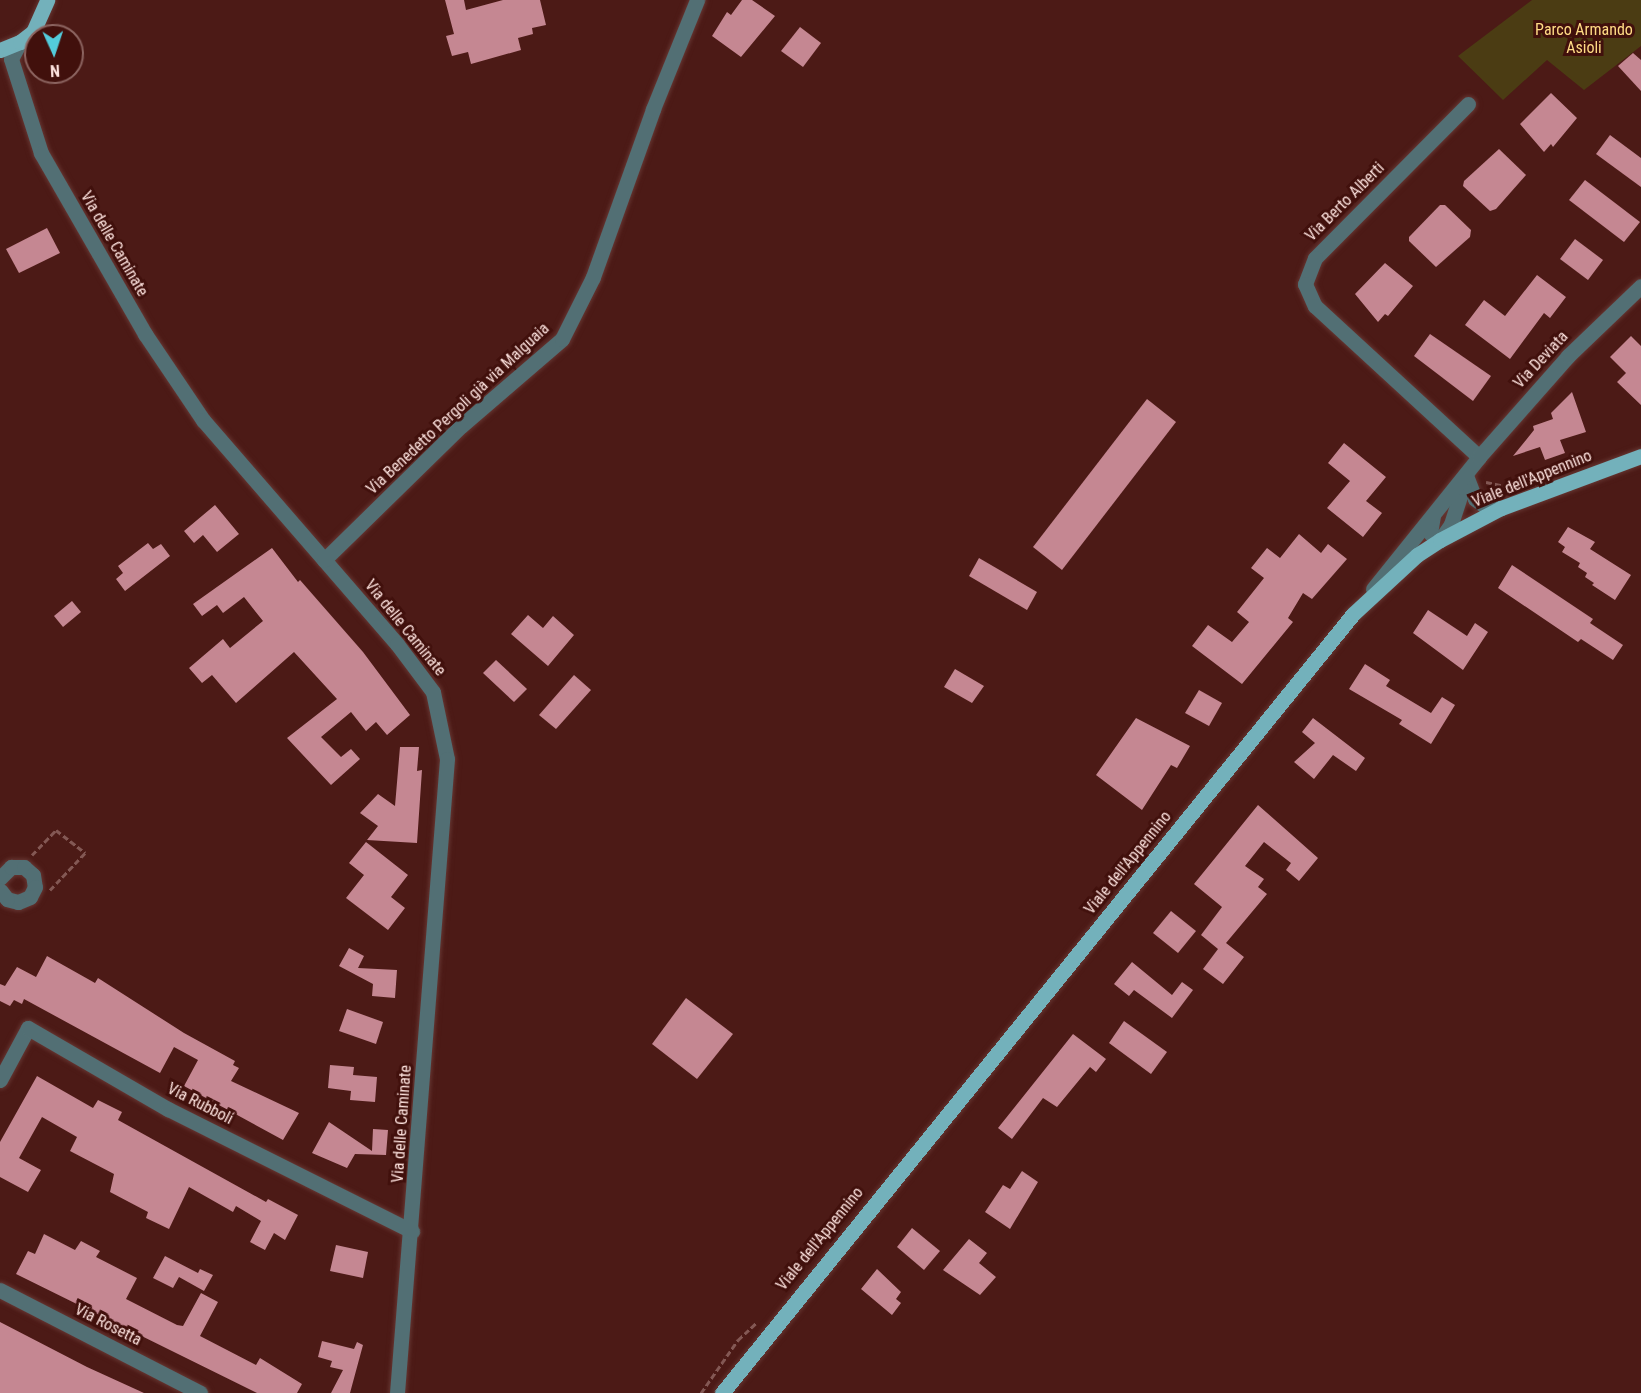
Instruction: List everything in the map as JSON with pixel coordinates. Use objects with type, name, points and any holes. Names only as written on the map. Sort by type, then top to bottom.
[{"type":"main road","points":[[4,54],[20,42],[42,18],[48,0]]},
{"type":"main road","name":"Viale dell'Appennino","points":[[722,1393],[1353,614],[1417,555],[1440,540],[1501,508],[1641,456]]},
{"type":"street","name":"Via Benedetto Pergoli già via Malguaia","points":[[324,560],[461,426],[562,339],[593,277],[653,109],[697,0]]},
{"type":"street","name":"Via delle Caminate","points":[[4,54],[41,153],[146,334],[203,420],[434,692],[447,759],[412,1231],[397,1393]]},
{"type":"street","name":"Via Berto Alberti","points":[[1468,104],[1315,258],[1305,284],[1316,306],[1473,466]]},
{"type":"street","name":"Via Deviata","points":[[1353,614],[1473,466],[1568,356],[1641,286]]},
{"type":"street","name":"Via Deviata","points":[[1440,540],[1450,524],[1457,497],[1473,466]]},
{"type":"street","points":[[1473,466],[1475,499],[1486,507],[1501,508]]},
{"type":"street","points":[[1433,515],[1430,533],[1440,540]]},
{"type":"street","points":[[2,897],[18,902],[30,897],[35,880],[29,870],[7,870]]},
{"type":"street","name":"Via Rubboli","points":[[0,1080],[28,1028],[168,1109],[412,1231]]},
{"type":"street","name":"Via Rosetta","points":[[0,1290],[200,1393]]},
{"type":"path","points":[[7,870],[56,830],[85,853],[45,895],[30,897]]},
{"type":"green space","name":"Parco Armando Asioli","points":[[1532,0],[1641,0],[1641,46],[1584,90],[1547,60],[1503,100],[1458,56]]},
{"type":"building","points":[[445,0],[464,0],[466,10],[503,0],[540,0],[546,25],[532,28],[533,34],[518,38],[521,50],[471,64],[468,52],[452,56],[446,36],[454,34]]},
{"type":"building","points":[[742,0],[752,0],[775,16],[741,57],[712,36],[727,12],[731,15]]},
{"type":"building","points":[[800,27],[821,43],[803,67],[781,51]]},
{"type":"building","points":[[1633,53],[1641,60],[1641,91],[1618,66]]},
{"type":"building","points":[[1551,93],[1577,118],[1553,147],[1551,144],[1544,152],[1520,124]]},
{"type":"building","points":[[1610,135],[1641,158],[1641,187],[1596,154]]},
{"type":"building","points":[[1499,149],[1526,175],[1496,209],[1490,211],[1463,186],[1464,181]]},
{"type":"building","points":[[1585,180],[1640,222],[1624,242],[1569,200]]},
{"type":"building","points":[[1440,205],[1445,205],[1471,230],[1470,237],[1436,267],[1409,241],[1409,237]]},
{"type":"building","points":[[47,228],[60,253],[19,273],[6,249]]},
{"type":"building","points":[[1575,239],[1603,260],[1588,280],[1560,259]]},
{"type":"building","points":[[1385,263],[1413,286],[1388,316],[1385,314],[1378,322],[1355,294]]},
{"type":"building","points":[[1537,275],[1566,297],[1550,318],[1544,313],[1510,359],[1465,325],[1484,300],[1505,316]]},
{"type":"building","points":[[1430,334],[1491,376],[1473,401],[1414,356]]},
{"type":"building","points":[[1631,336],[1641,346],[1641,405],[1617,382],[1626,373],[1610,357]]},
{"type":"building","points":[[1572,392],[1586,432],[1560,440],[1565,453],[1545,460],[1540,447],[1513,456],[1534,430],[1533,426],[1553,419],[1551,413]]},
{"type":"building","points":[[1147,399],[1176,422],[1062,570],[1033,547]]},
{"type":"building","points":[[1344,443],[1386,477],[1366,501],[1382,513],[1363,537],[1327,508],[1350,481],[1328,463]]},
{"type":"building","points":[[215,505],[239,534],[217,552],[203,535],[194,543],[184,531]]},
{"type":"building","points":[[1568,527],[1595,542],[1590,549],[1631,575],[1615,600],[1592,585],[1594,583],[1585,577],[1587,573],[1578,567],[1580,563],[1562,552],[1565,547],[1558,542]]},
{"type":"building","points":[[1299,534],[1321,553],[1328,544],[1347,559],[1312,599],[1303,593],[1288,618],[1293,622],[1242,684],[1192,646],[1208,625],[1232,642],[1249,622],[1237,612],[1264,578],[1251,568],[1267,548],[1280,558]]},
{"type":"building","points":[[148,543],[153,549],[161,544],[170,556],[125,591],[116,579],[123,573],[118,566]]},
{"type":"building","points":[[272,548],[298,582],[300,580],[363,652],[410,715],[387,735],[376,722],[366,731],[351,712],[321,737],[341,757],[351,749],[360,759],[331,785],[287,738],[337,699],[294,652],[236,703],[212,675],[202,683],[189,668],[223,639],[230,648],[263,621],[244,597],[223,613],[217,605],[202,616],[193,604]]},
{"type":"building","points":[[979,558],[1037,592],[1027,610],[969,576]]},
{"type":"building","points":[[1512,565],[1593,619],[1590,623],[1623,645],[1613,660],[1581,639],[1578,642],[1498,588]]},
{"type":"building","points":[[72,601],[81,612],[63,627],[54,616]]},
{"type":"building","points":[[1428,610],[1467,636],[1475,623],[1488,632],[1463,670],[1413,633]]},
{"type":"building","points":[[528,615],[543,628],[553,616],[574,635],[548,666],[511,634]]},
{"type":"building","points":[[496,660],[527,689],[514,702],[483,673]]},
{"type":"building","points":[[1365,664],[1390,680],[1386,686],[1431,713],[1442,697],[1455,705],[1431,744],[1399,724],[1402,720],[1349,689]]},
{"type":"building","points":[[955,669],[984,686],[972,703],[944,687]]},
{"type":"building","points":[[574,675],[591,690],[556,729],[539,715]]},
{"type":"building","points":[[1199,690],[1222,703],[1209,726],[1185,713]]},
{"type":"building","points":[[1136,718],[1190,746],[1177,768],[1171,765],[1142,810],[1096,775]]},
{"type":"building","points":[[1313,718],[1365,758],[1356,771],[1333,755],[1314,779],[1294,762],[1315,743],[1302,732]]},
{"type":"building","points":[[400,747],[419,747],[417,771],[422,770],[417,843],[367,840],[378,826],[360,813],[378,794],[395,806]]},
{"type":"building","points":[[1258,805],[1318,858],[1299,881],[1286,870],[1291,863],[1264,842],[1245,866],[1264,879],[1258,887],[1267,894],[1226,943],[1244,957],[1223,984],[1203,969],[1218,949],[1201,935],[1222,907],[1194,884]]},
{"type":"building","points":[[366,842],[408,875],[391,897],[405,908],[388,930],[346,898],[364,875],[349,863]]},
{"type":"building","points":[[1171,911],[1196,931],[1178,953],[1153,933]]},
{"type":"building","points":[[349,948],[364,956],[358,968],[397,970],[395,998],[372,996],[373,984],[339,966]]},
{"type":"building","points":[[47,956],[95,983],[98,978],[184,1033],[235,1061],[233,1065],[239,1068],[231,1081],[299,1113],[283,1140],[184,1086],[198,1060],[174,1047],[160,1073],[24,999],[22,1004],[14,1000],[10,1006],[0,1001],[0,984],[5,986],[17,967],[36,977]]},
{"type":"building","points":[[1132,962],[1172,995],[1182,982],[1193,990],[1172,1018],[1134,990],[1129,996],[1114,984]]},
{"type":"building","points":[[686,998],[733,1034],[697,1079],[652,1044]]},
{"type":"building","points":[[347,1009],[383,1022],[376,1044],[339,1031]]},
{"type":"building","points":[[1124,1021],[1167,1052],[1151,1074],[1109,1043]]},
{"type":"building","points":[[1073,1034],[1106,1059],[1096,1072],[1090,1067],[1057,1107],[1043,1098],[1012,1139],[998,1128]]},
{"type":"building","points":[[330,1065],[354,1067],[353,1075],[377,1077],[375,1102],[350,1100],[351,1091],[328,1088]]},
{"type":"building","points":[[37,1076],[93,1108],[98,1100],[122,1112],[118,1120],[266,1202],[268,1199],[298,1215],[285,1240],[274,1233],[265,1250],[250,1242],[261,1221],[236,1206],[233,1212],[189,1187],[169,1229],[146,1218],[148,1212],[110,1192],[114,1174],[70,1151],[77,1137],[42,1117],[19,1158],[41,1170],[28,1192],[0,1177],[0,1142]]},
{"type":"building","points":[[329,1122],[372,1151],[373,1129],[388,1130],[386,1155],[355,1154],[347,1168],[312,1153]]},
{"type":"building","points":[[1022,1171],[1038,1182],[1010,1229],[985,1212],[1003,1185],[1010,1189]]},
{"type":"building","points":[[912,1228],[940,1251],[924,1270],[897,1247]]},
{"type":"building","points":[[44,1234],[75,1250],[81,1241],[100,1251],[96,1257],[137,1278],[126,1299],[177,1325],[183,1326],[201,1293],[218,1302],[200,1336],[256,1365],[260,1358],[302,1384],[297,1393],[257,1393],[16,1274],[28,1251],[35,1254]]},
{"type":"building","points":[[969,1239],[987,1253],[979,1263],[996,1277],[980,1295],[943,1270]]},
{"type":"building","points":[[336,1245],[368,1252],[363,1278],[330,1271]]},
{"type":"building","points":[[165,1256],[198,1273],[200,1269],[213,1275],[204,1291],[179,1277],[173,1288],[153,1278]]},
{"type":"building","points":[[877,1269],[901,1292],[896,1299],[901,1303],[892,1315],[861,1289]]},
{"type":"building","points":[[0,1322],[87,1367],[144,1393],[0,1393]]},
{"type":"building","points":[[322,1341],[354,1349],[357,1342],[363,1345],[350,1393],[331,1393],[343,1370],[330,1367],[332,1361],[318,1357]]}]
